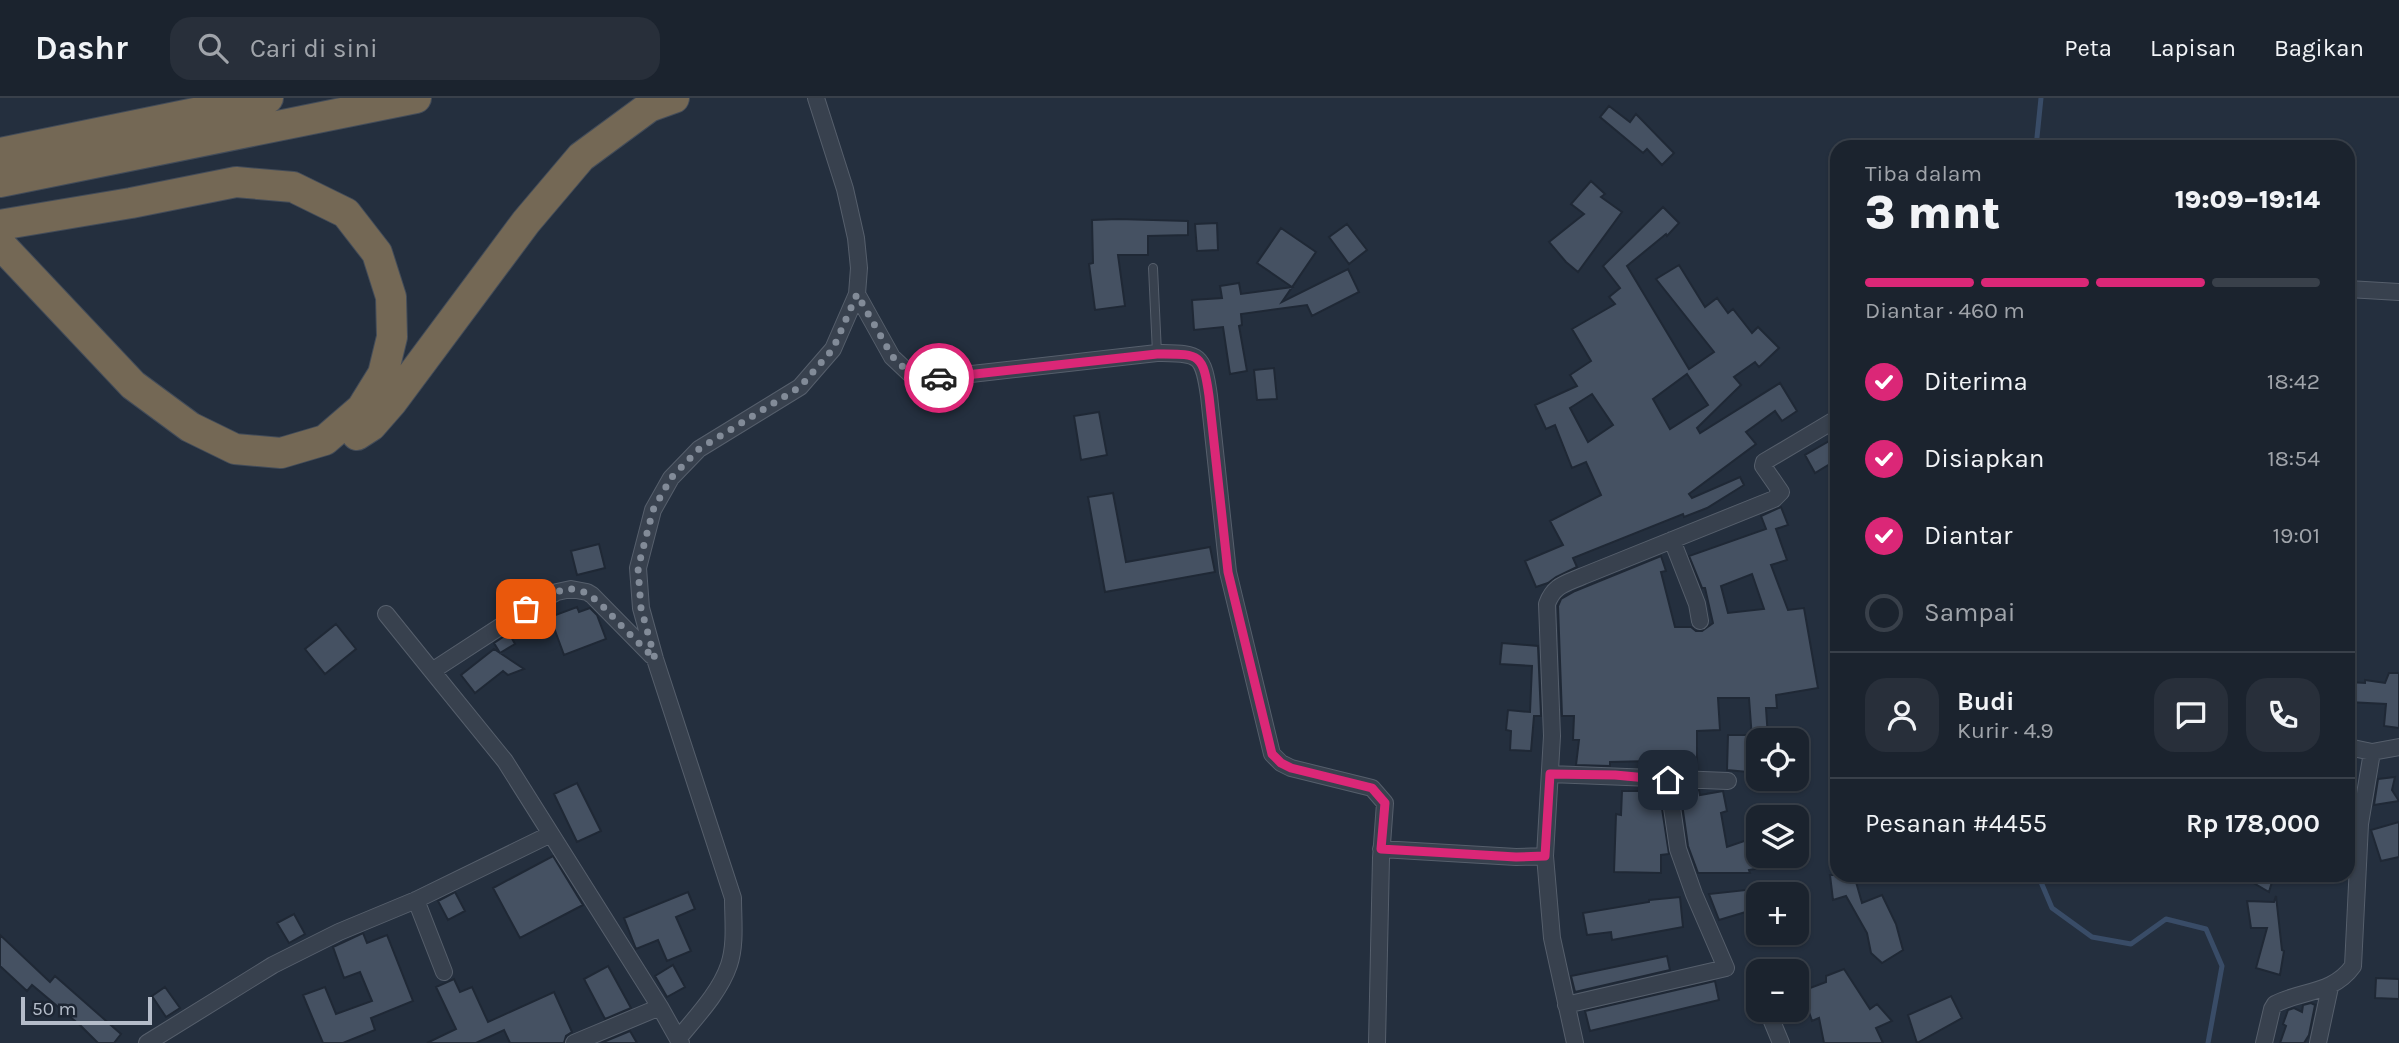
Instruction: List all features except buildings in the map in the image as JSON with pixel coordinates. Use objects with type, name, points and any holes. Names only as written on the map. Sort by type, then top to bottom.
[{"type":"highway","points":[[0,153],[268,98]]},
{"type":"highway","points":[[0,182],[416,98]]},
{"type":"highway","points":[[7,259],[131,397],[166,427],[213,453],[282,465],[337,449],[371,426],[393,401],[526,222],[581,157],[649,107],[674,98]]},
{"type":"highway","points":[[0,225],[236,182],[293,187],[346,213],[377,253],[391,297],[392,337],[383,374],[362,408],[325,440],[281,453],[235,449],[190,427],[133,385],[7,259]]},
{"type":"street","points":[[386,614],[505,761],[680,1041],[702,1011],[729,965],[734,934],[733,898],[655,659],[641,608],[638,568],[653,510],[671,478],[699,449],[800,387],[833,349],[857,294],[859,268],[856,238],[845,189],[816,98]]},
{"type":"street","points":[[2355,289],[2399,292]]},
{"type":"street","points":[[857,294],[892,356],[909,373],[936,378],[1157,354],[1194,356],[1200,361],[1206,370],[1228,572],[1272,754],[1291,768],[1372,788],[1385,803],[1381,849],[1377,1043]]},
{"type":"street","points":[[1575,1043],[1552,939],[1545,856],[1552,736],[1547,604],[1550,595],[1555,588],[1780,495],[1779,486],[1763,466],[1764,462],[1830,423]]},
{"type":"street","points":[[1672,540],[1697,604],[1700,621]]},
{"type":"street","points":[[432,671],[538,602],[557,592],[571,589],[587,592],[592,596],[655,659]]},
{"type":"street","points":[[2355,748],[2372,752],[2399,747]]},
{"type":"street","points":[[2264,1043],[2275,1004],[2330,987],[2346,976],[2353,967],[2360,824],[2372,752]]},
{"type":"street","points":[[1550,774],[1728,781]]},
{"type":"street","points":[[1566,1005],[1726,968],[1678,849],[1668,780]]},
{"type":"street","points":[[147,1043],[273,965],[339,932],[416,900],[551,834]]},
{"type":"street","points":[[1381,849],[1516,857],[1545,856]]},
{"type":"street","points":[[416,900],[444,972]]},
{"type":"street","points":[[2318,1043],[2330,987]]},
{"type":"street","points":[[574,1043],[660,1006]]},
{"type":"street","points":[[1773,1022],[1782,1043]]},
{"type":"lane","points":[[1153,268],[1157,354]]},
{"type":"waterway","points":[[2037,140],[2041,98]]},
{"type":"waterway","points":[[2041,882],[2052,908],[2092,937],[2131,944],[2166,919],[2206,929],[2222,966],[2208,1043]]},
{"type":"way so far","points":[[526,609],[557,592],[582,590],[605,607],[655,659],[641,608],[638,568],[653,510],[671,478],[699,449],[800,387],[833,349],[857,294],[892,356],[909,373],[939,378]]},
{"type":"route","points":[[939,378],[1157,354],[1185,354],[1200,361],[1206,370],[1228,572],[1272,754],[1291,768],[1372,788],[1385,803],[1381,849],[1516,857],[1545,856],[1550,774],[1615,775],[1668,780]]}]
